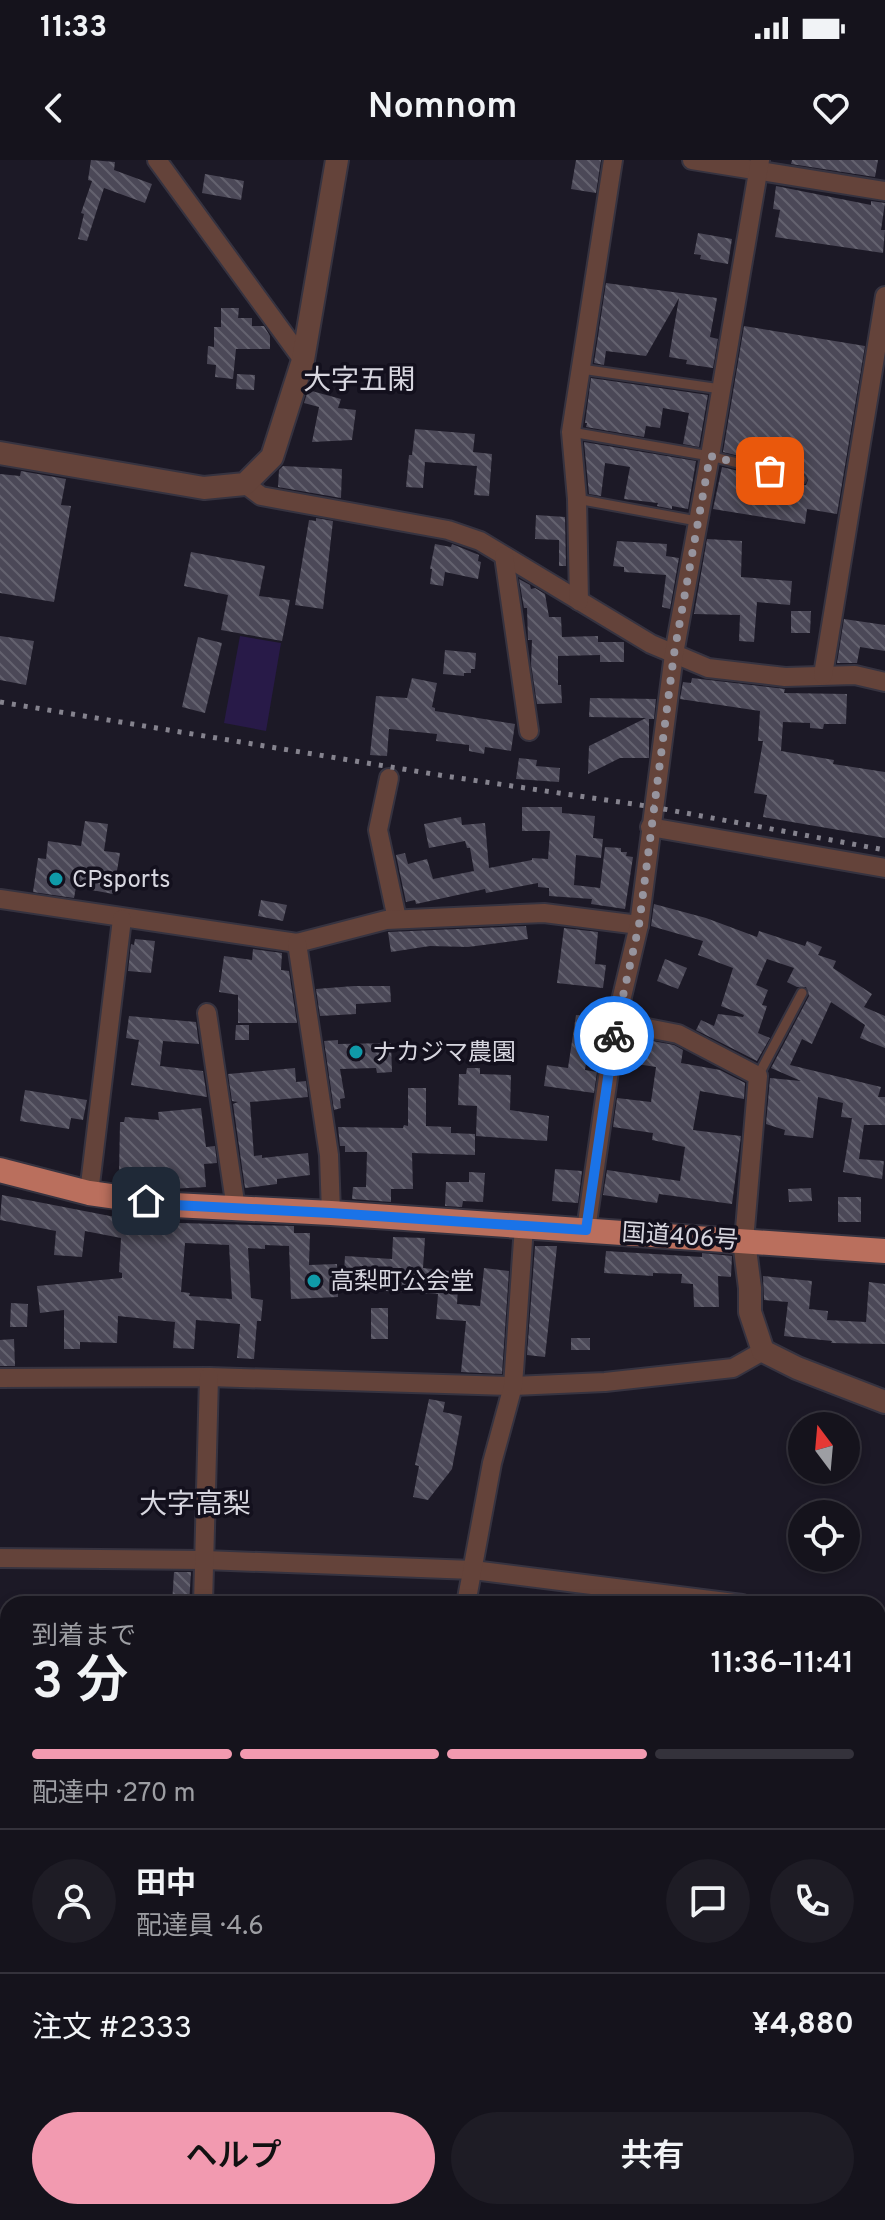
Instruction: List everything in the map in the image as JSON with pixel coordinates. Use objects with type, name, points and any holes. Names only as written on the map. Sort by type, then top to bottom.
[{"type":"highway","name":"国道406号","points":[[0,1170],[89,1193],[174,1205],[885,1251]]},
{"type":"street","points":[[157,160],[303,360]]},
{"type":"street","points":[[0,453],[204,488],[245,484],[272,457],[303,360],[337,160]]},
{"type":"street","points":[[579,601],[577,499],[571,432],[613,160]]},
{"type":"street","points":[[692,160],[759,166],[885,191]]},
{"type":"street","points":[[586,1230],[616,1022],[639,925],[674,654],[759,166]]},
{"type":"street","points":[[823,675],[885,296]]},
{"type":"street","points":[[245,484],[261,496],[448,530],[480,541],[651,644],[708,668],[785,677],[855,675],[885,682]]},
{"type":"street","points":[[504,556],[529,731]]},
{"type":"street","points":[[389,778],[378,830],[397,919]]},
{"type":"street","points":[[650,827],[885,868]]},
{"type":"street","points":[[0,899],[297,943],[397,919],[544,913],[639,925]]},
{"type":"street","points":[[89,1193],[122,919]]},
{"type":"street","points":[[297,943],[329,1155],[331,1213]]},
{"type":"street","points":[[207,1013],[236,1209]]},
{"type":"street","points":[[616,1022],[678,1034],[758,1076],[744,1241],[750,1312],[763,1351],[797,1368],[885,1402]]},
{"type":"street","points":[[468,1596],[492,1463],[513,1386],[524,1226]]},
{"type":"street","points":[[0,1378],[209,1377],[513,1386],[605,1382],[733,1368],[763,1351]]},
{"type":"street","points":[[203,1596],[209,1377]]},
{"type":"street","points":[[0,1558],[204,1560],[473,1570],[679,1596]]},
{"type":"lane","points":[[581,369],[721,389]]},
{"type":"lane","points":[[571,432],[710,456],[801,479]]},
{"type":"lane","points":[[577,499],[697,521]]},
{"type":"lane","points":[[758,1076],[802,993]]},
{"type":"shaded area","points":[[240,636],[281,643],[266,731],[224,723]]},
{"type":"building","points":[[91,160],[115,162],[114,170],[152,184],[145,203],[104,188],[87,241],[78,239],[84,214],[81,213],[92,181],[88,180]]},
{"type":"building","points":[[576,160],[601,160],[596,193],[571,189]]},
{"type":"building","points":[[792,160],[878,160],[875,177],[791,164]]},
{"type":"building","points":[[205,174],[244,181],[241,200],[202,193]]},
{"type":"building","points":[[776,186],[871,205],[871,201],[885,203],[881,230],[885,230],[883,253],[775,237],[780,210],[773,209]]},
{"type":"building","points":[[698,233],[732,239],[728,264],[700,259],[701,255],[694,254]]},
{"type":"building","points":[[606,283],[717,298],[710,337],[718,339],[713,368],[686,364],[687,360],[669,357],[679,298],[646,356],[606,351],[604,365],[594,363]]},
{"type":"building","points":[[221,308],[239,308],[238,318],[252,318],[252,326],[264,326],[270,336],[270,349],[236,349],[233,379],[215,377],[216,365],[207,364],[208,346],[214,347],[214,327],[221,327]]},
{"type":"building","points":[[744,326],[865,346],[837,514],[807,509],[805,524],[713,509],[722,467],[799,486],[806,485],[808,480],[803,472],[723,452]]},
{"type":"building","points":[[237,374],[255,375],[254,390],[236,389]]},
{"type":"building","points":[[591,378],[708,395],[699,447],[683,444],[689,413],[663,408],[660,428],[646,426],[644,437],[586,427]]},
{"type":"building","points":[[308,390],[341,399],[338,408],[356,410],[352,440],[312,442],[319,407],[304,403]]},
{"type":"building","points":[[415,429],[475,434],[473,452],[492,454],[489,496],[474,495],[477,466],[425,462],[423,488],[406,487]]},
{"type":"building","points":[[584,442],[696,461],[688,509],[672,506],[672,509],[657,506],[658,503],[624,499],[630,467],[605,463],[601,496],[589,494]]},
{"type":"building","points":[[283,466],[342,469],[341,498],[278,487],[279,470]]},
{"type":"building","points":[[21,471],[66,479],[61,505],[71,506],[54,602],[0,593],[0,474],[20,476]]},
{"type":"building","points":[[536,515],[565,517],[566,566],[559,566],[559,540],[535,539]]},
{"type":"building","points":[[316,518],[333,521],[323,609],[295,605],[309,520],[316,521]]},
{"type":"building","points":[[707,539],[742,541],[741,577],[792,581],[790,605],[757,602],[754,642],[739,641],[740,615],[694,614]]},
{"type":"building","points":[[617,541],[667,544],[666,556],[679,558],[670,609],[662,607],[666,575],[624,572],[624,567],[613,566]]},
{"type":"building","points":[[435,544],[451,547],[452,544],[479,555],[478,579],[445,572],[443,586],[430,584]]},
{"type":"building","points":[[191,552],[265,566],[259,596],[290,600],[282,641],[221,630],[228,595],[184,586]]},
{"type":"building","points":[[519,579],[530,585],[531,589],[545,594],[549,617],[561,617],[562,637],[598,636],[598,642],[624,642],[624,662],[600,662],[600,655],[558,656],[558,685],[561,685],[562,703],[537,704],[531,664],[532,640],[528,640],[527,608],[524,608]]},
{"type":"building","points":[[791,611],[811,611],[810,633],[791,633]]},
{"type":"building","points":[[844,619],[885,625],[885,651],[860,647],[857,663],[837,663]]},
{"type":"building","points":[[0,636],[34,641],[26,685],[0,680]]},
{"type":"building","points":[[198,637],[222,643],[205,713],[182,707]]},
{"type":"building","points":[[445,650],[476,653],[475,669],[464,673],[464,676],[443,674]]},
{"type":"building","points":[[412,678],[437,683],[432,707],[435,711],[515,724],[511,751],[485,747],[484,754],[469,751],[469,745],[436,741],[437,734],[389,729],[387,756],[370,755],[376,696],[407,698]]},
{"type":"building","points":[[692,678],[785,689],[784,693],[847,694],[846,724],[824,724],[823,729],[810,728],[810,723],[783,722],[781,751],[834,760],[833,764],[885,772],[885,838],[763,817],[767,795],[754,793],[763,741],[758,741],[760,711],[680,699],[683,682],[691,683]]},
{"type":"building","points":[[590,698],[656,699],[654,719],[649,719],[649,758],[620,758],[588,774],[589,746],[646,718],[589,717]]},
{"type":"building","points":[[519,758],[537,760],[536,766],[560,768],[559,782],[516,779]]},
{"type":"building","points":[[522,807],[562,807],[562,813],[595,816],[593,838],[603,839],[601,858],[576,855],[574,885],[600,888],[605,847],[621,848],[621,852],[627,852],[626,856],[633,857],[625,909],[591,904],[592,899],[549,896],[549,888],[538,887],[538,883],[486,893],[485,889],[416,904],[415,900],[406,902],[396,855],[405,853],[408,864],[427,859],[433,879],[474,871],[470,848],[467,848],[465,841],[429,848],[424,824],[461,817],[462,825],[485,823],[489,868],[532,858],[548,859],[550,831],[522,831]]},
{"type":"building","points":[[85,821],[108,824],[104,851],[120,853],[113,894],[76,887],[74,898],[33,892],[38,858],[46,859],[48,841],[81,846]]},
{"type":"building","points":[[261,900],[287,905],[283,921],[258,916]]},
{"type":"building","points":[[654,904],[706,918],[757,937],[759,931],[805,946],[807,941],[822,947],[818,955],[836,961],[833,968],[872,994],[864,1007],[885,1016],[885,1048],[860,1038],[865,1025],[831,1002],[812,1044],[802,1039],[790,1065],[881,1087],[878,1097],[885,1097],[885,1125],[864,1125],[859,1159],[884,1161],[882,1179],[843,1172],[852,1118],[841,1117],[843,1103],[818,1097],[813,1138],[784,1135],[785,1130],[766,1124],[770,1078],[801,1081],[771,1068],[809,996],[806,987],[787,982],[794,968],[767,959],[756,985],[768,990],[762,1005],[767,1006],[758,1033],[770,1038],[757,1061],[696,1030],[701,1020],[714,1026],[718,1014],[743,1017],[721,1006],[733,968],[698,955],[703,941],[651,926]]},
{"type":"building","points":[[526,926],[528,939],[391,952],[388,932]]},
{"type":"building","points":[[564,928],[598,932],[595,964],[606,965],[603,988],[557,983]]},
{"type":"building","points":[[135,939],[155,941],[151,973],[128,971],[131,944],[134,945]]},
{"type":"building","points":[[253,949],[282,953],[281,970],[289,971],[297,1023],[238,1023],[238,995],[219,992],[224,956],[252,960]]},
{"type":"building","points":[[665,959],[687,968],[678,989],[657,981]]},
{"type":"building","points":[[390,986],[391,1002],[356,1004],[356,1014],[320,1016],[316,989]]},
{"type":"building","points":[[576,1015],[604,1019],[601,1045],[589,1043],[585,1070],[597,1072],[594,1093],[544,1086],[547,1065],[568,1068]]},
{"type":"building","points":[[129,1016],[196,1022],[199,1044],[163,1041],[160,1066],[203,1071],[207,1097],[131,1085],[139,1040],[126,1038]]},
{"type":"building","points":[[236,1025],[249,1025],[249,1040],[235,1040]]},
{"type":"building","points":[[626,1036],[674,1045],[683,1050],[681,1063],[720,1070],[745,1083],[744,1099],[700,1091],[693,1130],[741,1136],[732,1204],[659,1194],[657,1203],[603,1195],[607,1170],[680,1181],[685,1147],[652,1140],[653,1133],[613,1127],[617,1098],[651,1102],[656,1067],[637,1064],[638,1059],[623,1057]]},
{"type":"building","name":"ナカジマ農園","points":[[338,1040],[338,1044],[391,1043],[392,1072],[377,1073],[376,1068],[340,1069],[345,1098],[340,1099],[341,1108],[334,1110],[324,1041]]},
{"type":"building","points":[[295,1068],[296,1082],[306,1081],[308,1097],[250,1102],[254,1156],[262,1155],[262,1158],[308,1153],[310,1175],[277,1179],[277,1184],[245,1188],[233,1104],[238,1102],[232,1101],[228,1074]]},
{"type":"building","points":[[467,1068],[480,1068],[480,1074],[511,1075],[510,1110],[549,1116],[547,1141],[476,1136],[477,1106],[458,1105],[459,1074],[466,1074]]},
{"type":"building","points":[[408,1088],[426,1088],[426,1126],[451,1127],[451,1133],[475,1134],[475,1155],[412,1153],[413,1189],[391,1189],[391,1202],[352,1199],[353,1187],[366,1187],[367,1152],[345,1152],[345,1146],[340,1146],[338,1127],[408,1126]]},
{"type":"building","points":[[25,1090],[87,1100],[83,1120],[71,1118],[69,1129],[20,1121]]},
{"type":"building","points":[[201,1108],[206,1147],[215,1146],[217,1163],[204,1164],[206,1187],[170,1189],[169,1179],[119,1175],[120,1122],[124,1122],[125,1117],[159,1120],[158,1112]]},
{"type":"building","points":[[555,1169],[582,1171],[578,1203],[552,1201]]},
{"type":"building","points":[[469,1172],[485,1173],[483,1202],[463,1201],[462,1207],[445,1206],[446,1182],[469,1182]]},
{"type":"building","points":[[811,1188],[812,1201],[789,1202],[788,1189]]},
{"type":"building","points":[[2,1195],[146,1223],[147,1217],[180,1220],[179,1223],[294,1226],[294,1233],[310,1233],[309,1265],[337,1264],[338,1297],[291,1299],[289,1246],[248,1248],[251,1298],[263,1300],[261,1321],[257,1321],[254,1359],[237,1358],[240,1324],[196,1320],[194,1349],[173,1348],[175,1322],[118,1316],[117,1343],[80,1342],[80,1349],[64,1349],[64,1310],[40,1313],[37,1286],[122,1278],[119,1272],[121,1238],[85,1231],[82,1257],[54,1255],[56,1231],[0,1220]],"holes":[[[185,1243],[229,1245],[232,1299],[189,1296],[190,1293],[181,1292]]]},
{"type":"building","points":[[838,1197],[861,1197],[861,1222],[838,1222]]},
{"type":"building","points":[[393,1237],[425,1238],[423,1268],[459,1272],[457,1304],[480,1306],[484,1268],[509,1271],[502,1374],[461,1372],[466,1321],[436,1319],[438,1294],[386,1291],[386,1284],[373,1283],[374,1274],[344,1272],[345,1256],[392,1259]]},
{"type":"building","points":[[535,1246],[557,1246],[545,1357],[527,1355]]},
{"type":"building","points":[[606,1251],[732,1256],[731,1277],[718,1276],[719,1307],[694,1307],[693,1284],[681,1283],[682,1274],[604,1273]]},
{"type":"building","points":[[763,1276],[812,1281],[809,1309],[828,1311],[827,1320],[866,1322],[869,1282],[885,1284],[885,1344],[831,1343],[784,1336],[788,1302],[764,1300]]},
{"type":"building","points":[[11,1303],[28,1304],[27,1327],[10,1327]]},
{"type":"building","points":[[371,1308],[388,1308],[388,1339],[371,1339]]},
{"type":"building","points":[[571,1338],[590,1338],[590,1350],[571,1350]]},
{"type":"building","points":[[14,1339],[15,1366],[0,1366],[0,1340]]},
{"type":"building","points":[[429,1399],[445,1402],[443,1412],[462,1416],[452,1469],[428,1500],[413,1497],[419,1466],[415,1465]]},
{"type":"building","points":[[174,1572],[191,1572],[190,1596],[172,1596]]},
{"type":"railway","points":[[0,702],[445,776],[653,807],[885,850]]},
{"type":"way so far","points":[[614,1036],[639,925],[674,654],[710,456],[770,471]]},
{"type":"place","name":"CPsports","points":[[56,879]]},
{"type":"place","name":"ナカジマ農園","points":[[356,1052]]},
{"type":"place","name":"高梨町公会堂","points":[[314,1281]]},
{"type":"district","name":"大字五閑","points":[[359,379]]},
{"type":"district","name":"大字高梨","points":[[195,1503]]},
{"type":"route","points":[[146,1201],[586,1230],[614,1036]]}]
